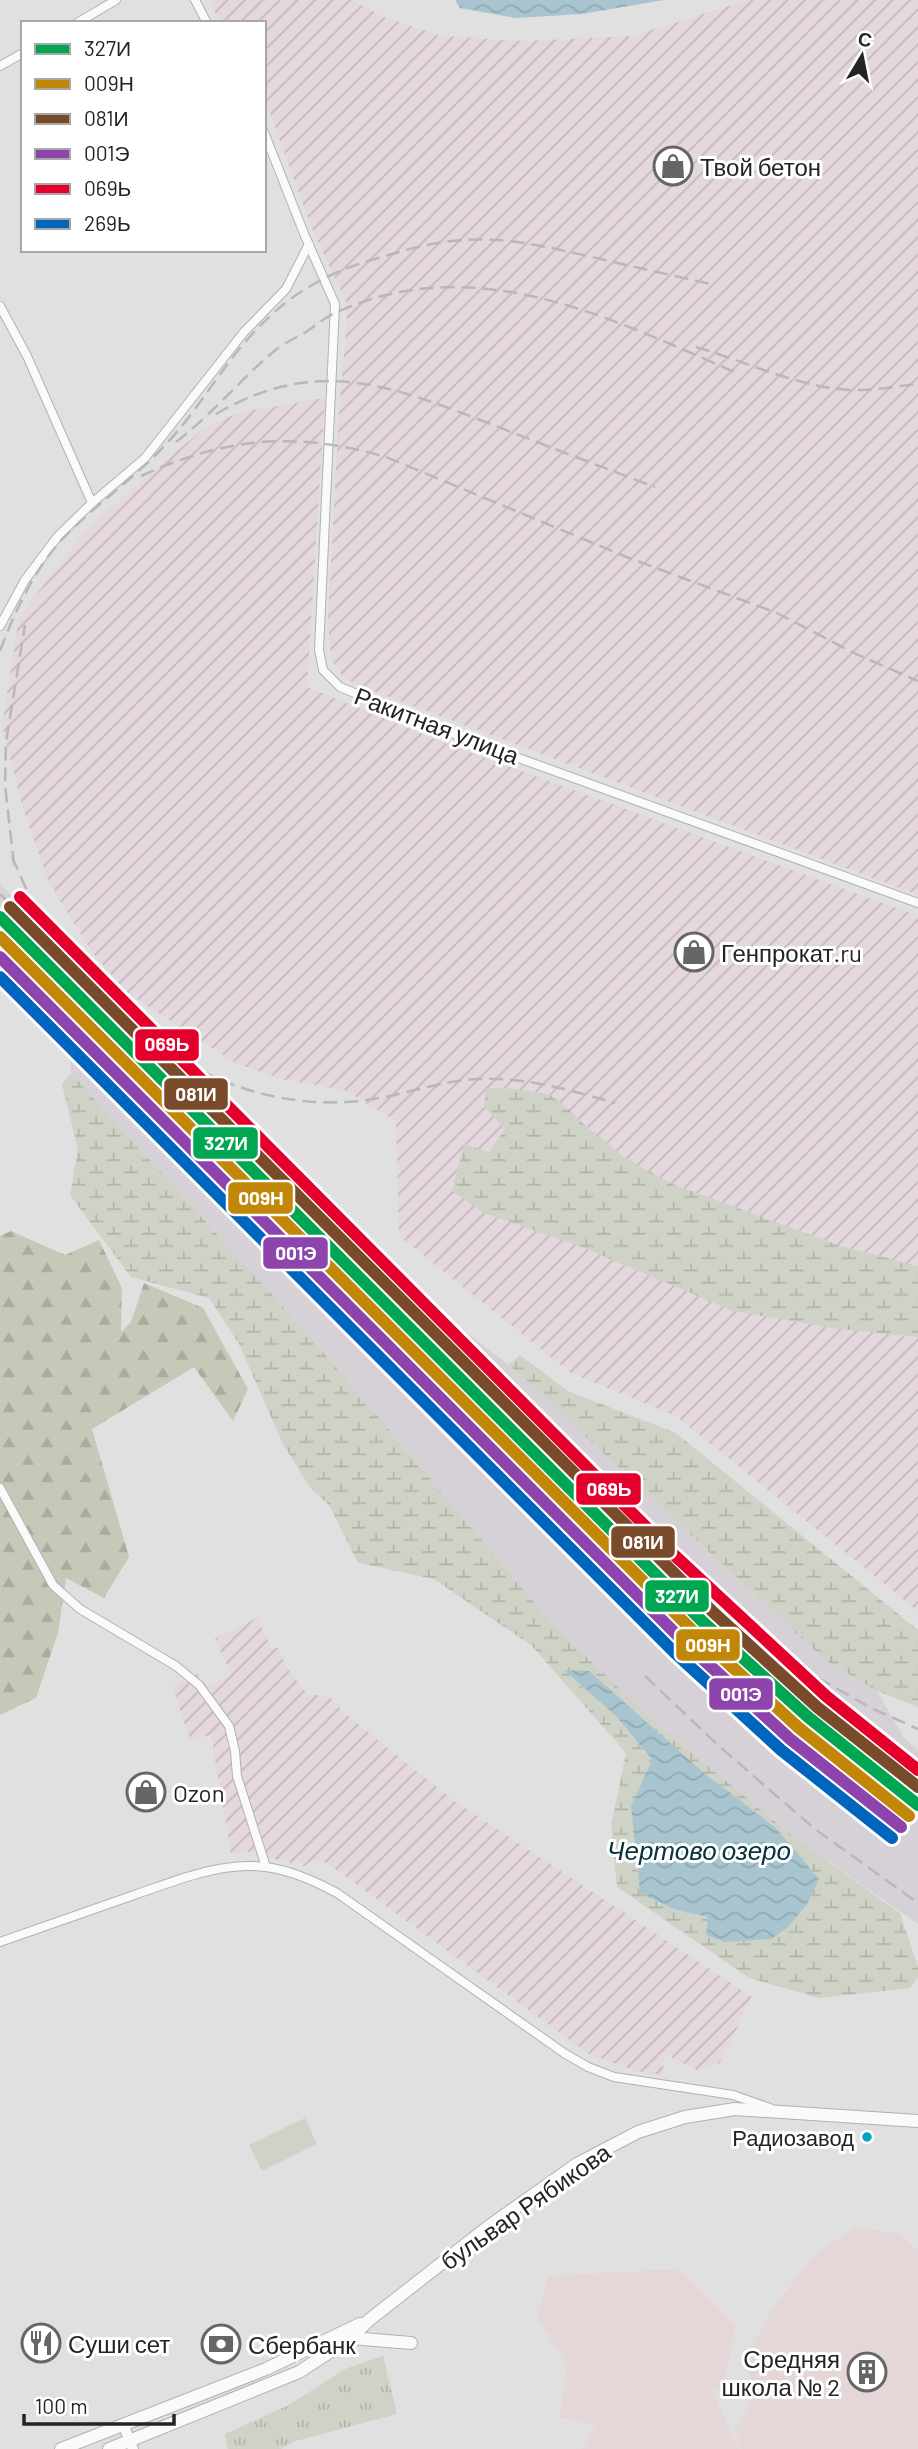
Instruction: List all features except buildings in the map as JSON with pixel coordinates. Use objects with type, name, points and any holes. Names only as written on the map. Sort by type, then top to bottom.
[{"type":"main road","name":"бульвар Рябикова","points":[[109,2449],[131,2445],[299,2372],[351,2338],[369,2320],[488,2227],[577,2164],[615,2142],[661,2124],[709,2112],[736,2109],[918,2121]]},
{"type":"main road","name":"бульвар Рябикова","points":[[61,2449],[266,2369],[369,2320]]},
{"type":"main road","points":[[351,2338],[411,2343]]},
{"type":"street","points":[[80,21],[116,0]]},
{"type":"street","points":[[195,0],[206,21]]},
{"type":"street","points":[[0,66],[21,54]]},
{"type":"street","name":"Ракитная улица","points":[[266,137],[335,303],[319,650],[323,670],[340,687],[469,740],[918,903]]},
{"type":"street","points":[[0,626],[25,580],[58,537],[92,503],[145,458],[244,332],[286,289],[309,244]]},
{"type":"street","points":[[0,306],[27,356],[92,503]]},
{"type":"street","points":[[0,1488],[53,1585],[80,1609],[176,1667],[199,1685],[229,1726],[237,1776],[266,1867]]},
{"type":"street","points":[[0,1942],[184,1877],[222,1868],[266,1867],[308,1878],[337,1893],[564,2053],[588,2067],[614,2077],[733,2095],[776,2110]]},
{"type":"street","points":[[123,2424],[131,2445]]},
{"type":"shaded area","points":[[212,0],[352,0],[386,18],[442,36],[524,41],[633,36],[747,0],[918,0],[918,895],[360,686],[343,677],[331,659],[328,620],[346,302],[311,226],[266,102],[266,21],[221,21],[215,13]]},
{"type":"shaded area","points":[[325,398],[307,687],[437,740],[918,916],[918,1611],[676,1416],[571,1373],[399,1236],[396,1121],[344,1090],[286,1080],[237,1064],[126,992],[91,951],[49,882],[23,809],[2,725],[19,618],[84,531],[205,427],[241,412]]},
{"type":"shaded area","points":[[0,884],[112,999],[257,1130],[434,1308],[509,1365],[825,1660],[877,1691],[903,1736],[918,1751],[918,1924],[795,1838],[654,1721],[555,1627],[314,1341],[71,1073],[68,1024],[0,941]]},
{"type":"shaded area","points":[[257,1618],[272,1649],[277,1647],[289,1671],[308,1695],[328,1695],[343,1712],[453,1800],[752,1997],[720,2063],[698,2071],[665,2054],[662,2075],[636,2071],[589,2054],[327,1863],[312,1861],[303,1867],[297,1859],[291,1864],[285,1857],[278,1860],[253,1851],[231,1854],[211,1735],[190,1740],[172,1686],[197,1674],[207,1687],[231,1674],[215,1639]]},
{"type":"shaded area","points":[[857,2227],[900,2234],[918,2250],[918,2449],[741,2449],[735,2430],[757,2391],[743,2361],[773,2308],[815,2254]]},
{"type":"shaded area","points":[[678,2269],[736,2326],[722,2389],[713,2391],[738,2449],[582,2449],[596,2425],[559,2417],[567,2366],[537,2317],[548,2276]]},
{"type":"green space","points":[[71,1073],[314,1341],[555,1627],[654,1721],[795,1838],[900,1913],[918,1967],[918,1977],[910,1988],[819,1998],[749,1978],[617,1887],[611,1826],[626,1753],[532,1646],[434,1579],[358,1563],[329,1505],[310,1488],[282,1442],[239,1344],[209,1298],[131,1277],[70,1195],[78,1150],[62,1084]],"holes":[[[565,1671],[776,1828],[819,1879],[709,1917],[676,1910],[640,1893],[631,1806],[652,1761],[617,1717]]]},
{"type":"green space","points":[[486,1088],[548,1094],[624,1157],[672,1184],[841,1246],[918,1266],[918,1337],[838,1329],[733,1311],[579,1246],[484,1213],[452,1191],[464,1144],[489,1152],[505,1129],[484,1107]]},
{"type":"green space","points":[[11,1231],[65,1255],[99,1240],[122,1288],[121,1332],[131,1322],[144,1283],[203,1308],[248,1389],[233,1421],[194,1367],[92,1429],[129,1557],[104,1598],[66,1578],[58,1633],[36,1698],[0,1715],[0,1236]]},
{"type":"green space","points":[[520,1355],[568,1391],[676,1433],[918,1630],[918,1707],[877,1691],[825,1660],[509,1365]]},
{"type":"green space","points":[[305,2118],[317,2144],[262,2171],[249,2145]]},
{"type":"green space","points":[[383,2356],[397,2414],[296,2441],[281,2449],[228,2449],[225,2434],[289,2405],[345,2369]]},
{"type":"water","points":[[455,0],[664,0],[582,14],[516,18],[460,8]]},
{"type":"water","name":"Чертово озеро","points":[[564,1670],[589,1671],[705,1774],[776,1828],[819,1879],[807,1904],[787,1928],[771,1939],[725,1942],[706,1935],[708,1917],[676,1910],[640,1893],[631,1806],[652,1760],[617,1717]]},
{"type":"railway","points":[[0,651],[24,595],[58,544],[167,443],[246,341],[272,314],[300,292],[331,275],[412,248],[444,242],[481,240],[547,247],[715,285]]},
{"type":"railway","points":[[176,442],[278,348],[329,316],[389,294],[441,287],[492,289],[543,299],[642,332],[739,374]]},
{"type":"railway","points":[[696,347],[796,380],[837,389],[880,389],[918,384]]},
{"type":"railway","points":[[216,414],[253,396],[289,385],[323,381],[356,383],[424,399],[655,487]]},
{"type":"railway","points":[[141,476],[202,453],[262,442],[322,444],[386,457],[629,558],[777,613],[856,654],[918,681]]},
{"type":"railway","points":[[14,865],[5,785],[6,742],[25,625]]},
{"type":"railway","points":[[12,857],[33,904],[57,940]]},
{"type":"railway","points":[[0,894],[194,1088],[248,1130],[676,1555],[820,1679],[871,1708],[918,1729]]},
{"type":"railway","points":[[166,1050],[214,1077],[268,1095],[295,1100],[351,1102],[454,1082],[496,1079],[548,1085],[615,1103]]},
{"type":"railway","points":[[796,1672],[859,1728],[918,1769]]},
{"type":"railway","points":[[645,1676],[720,1747],[815,1829],[918,1903]]},
{"type":"transit line","name":"069Ь","points":[[20,897],[672,1553],[826,1696],[918,1770]]},
{"type":"transit line","name":"081И","points":[[10,907],[713,1612],[817,1707],[918,1787]]},
{"type":"transit line","name":"327И","points":[[0,917],[703,1622],[808,1717],[918,1805]]},
{"type":"transit line","name":"009Н","points":[[0,937],[694,1632],[799,1728],[909,1816]]},
{"type":"transit line","name":"001Э","points":[[0,957],[684,1642],[790,1739],[901,1827]]},
{"type":"transit line","name":"269Ь","points":[[0,977],[674,1652],[781,1750],[892,1838]]},
{"type":"place","name":"Твой бетон","points":[[673,166]]},
{"type":"place","name":"Генпрокат.ru","points":[[694,952]]},
{"type":"place","name":"Ozon","points":[[146,1792]]},
{"type":"place","name":"Радиозавод","points":[[867,2137]]},
{"type":"place","name":"Суши сет","points":[[41,2343]]},
{"type":"place","name":"Сбербанк","points":[[221,2344]]},
{"type":"place","name":"Средняя школа № 2","points":[[867,2372]]}]
